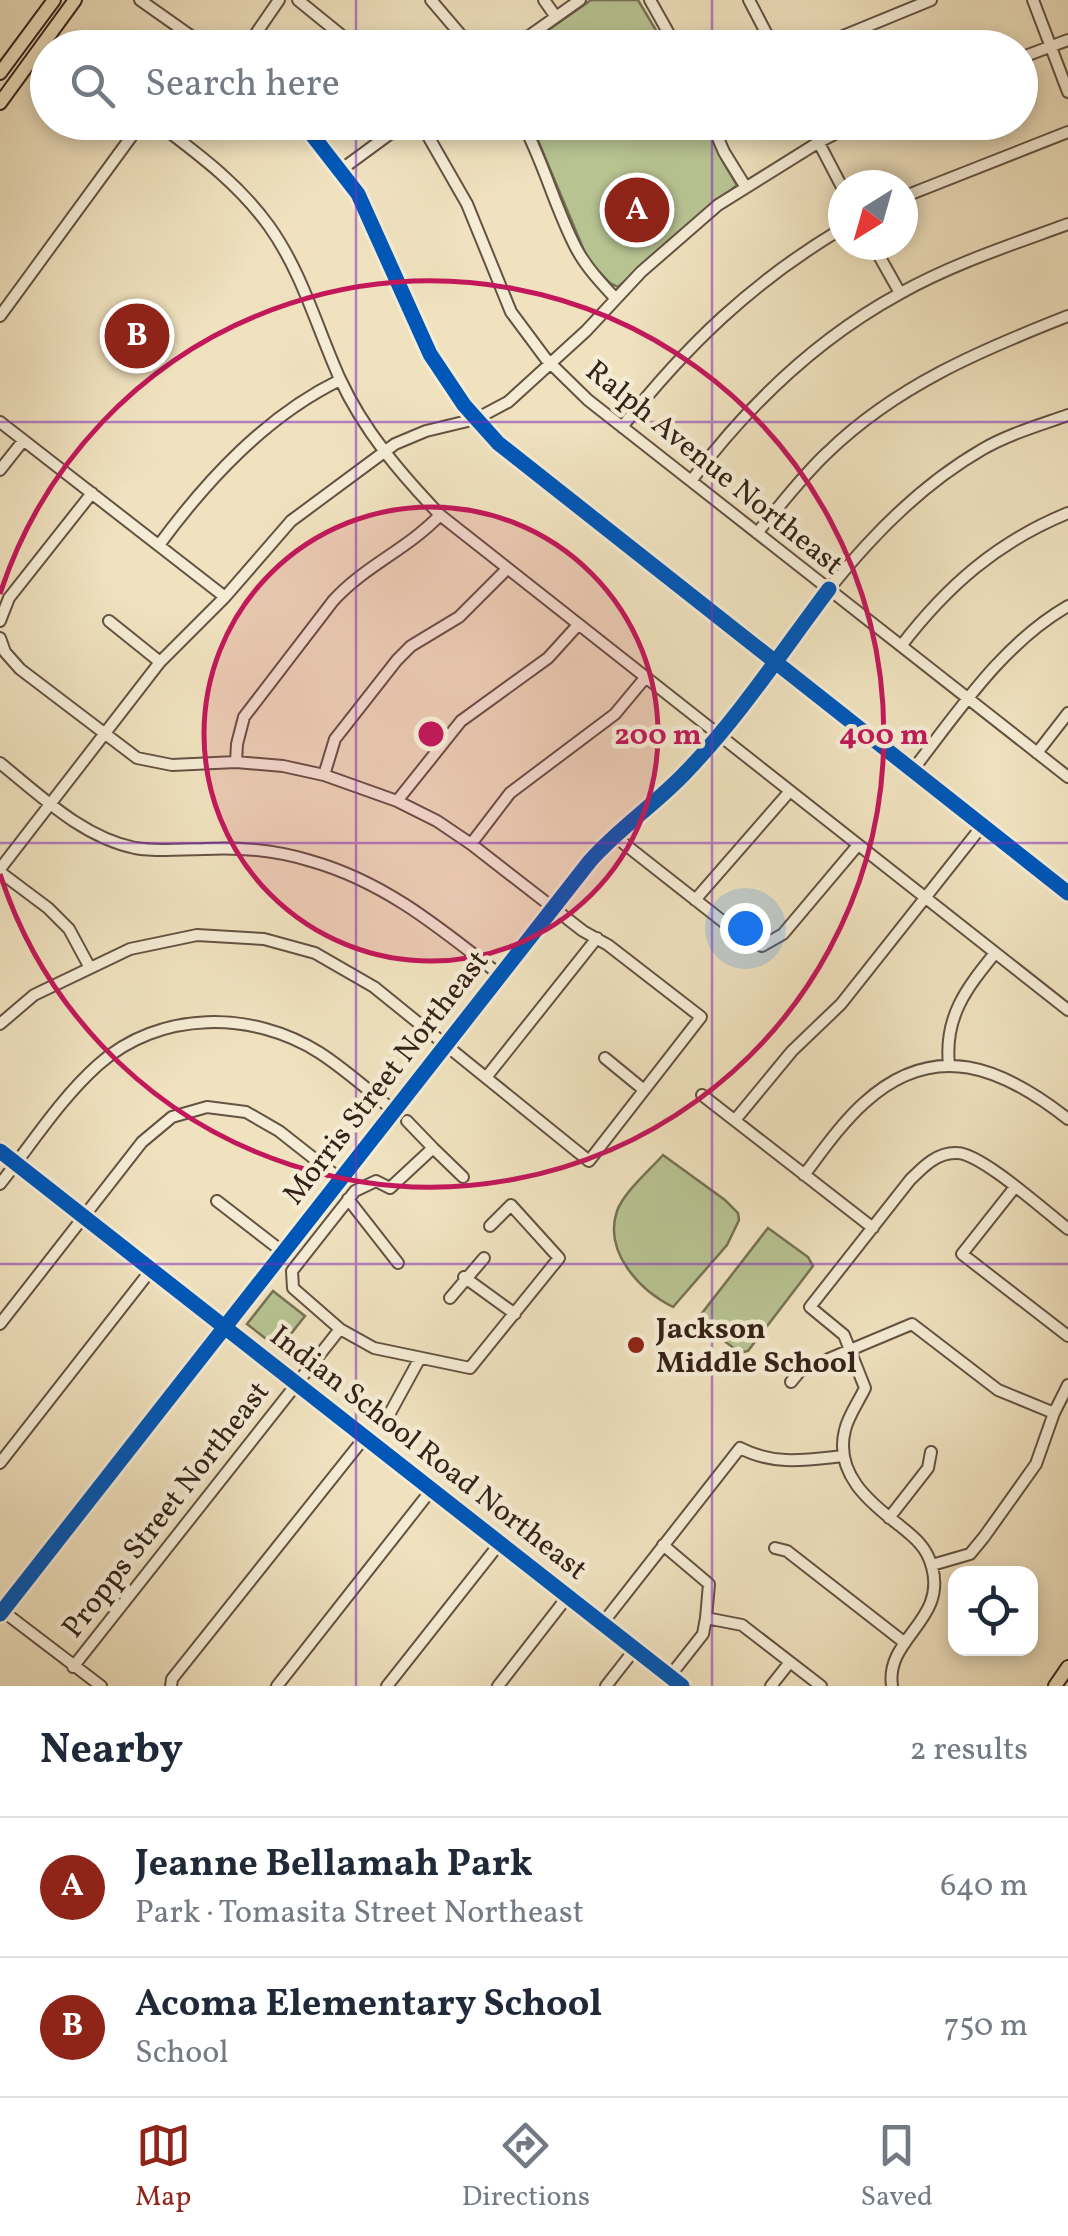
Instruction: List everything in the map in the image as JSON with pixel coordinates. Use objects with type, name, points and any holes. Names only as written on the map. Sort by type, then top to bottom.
[{"type":"main road","points":[[32,30],[54,0]]},
{"type":"main road","points":[[48,30],[47,25],[65,0]]},
{"type":"main road","points":[[53,30],[75,0]]},
{"type":"main road","points":[[0,73],[30,32]]},
{"type":"main road","points":[[0,103],[30,62]]},
{"type":"main road","points":[[1054,1686],[1068,1667]]},
{"type":"street","points":[[140,0],[181,30]]},
{"type":"street","points":[[258,30],[279,0]]},
{"type":"street","points":[[298,0],[335,30]]},
{"type":"street","points":[[431,0],[457,30]]},
{"type":"street","points":[[544,0],[556,17]]},
{"type":"street","points":[[538,30],[580,0]]},
{"type":"street","points":[[650,0],[667,30]]},
{"type":"street","points":[[749,0],[765,30]]},
{"type":"street","points":[[858,30],[931,0]]},
{"type":"street","points":[[1033,0],[1068,92]]},
{"type":"street","points":[[1038,51],[1068,40]]},
{"type":"street","points":[[918,191],[1068,132]]},
{"type":"street","points":[[0,316],[129,140]]},
{"type":"street","points":[[179,140],[232,182],[272,230],[360,417],[384,452],[440,515],[1068,1010]]},
{"type":"street","points":[[317,140],[342,169],[373,222],[424,344],[476,419],[520,464],[1068,893]]},
{"type":"street","points":[[342,169],[381,140]]},
{"type":"street","name":"Ralph Avenue Northeast","points":[[430,140],[467,204],[511,312],[550,364],[576,390],[1068,777]]},
{"type":"street","points":[[531,140],[574,245],[616,299]]},
{"type":"street","points":[[719,140],[745,186]]},
{"type":"street","points":[[89,966],[69,930],[0,870],[160,662],[225,597],[280,530],[409,437],[476,419],[508,402],[671,244],[745,186],[822,140]]},
{"type":"street","points":[[818,142],[833,170]]},
{"type":"street","points":[[691,481],[751,406],[784,375],[859,318],[900,293],[1068,224]]},
{"type":"street","points":[[622,426],[668,369],[732,305],[828,238]]},
{"type":"street","points":[[881,260],[900,293]]},
{"type":"street","points":[[757,534],[826,453],[884,405],[953,364],[1068,316]]},
{"type":"street","points":[[159,545],[198,494],[240,451],[309,398],[340,380]]},
{"type":"street","name":"Morris Street Northeast","points":[[1,1611],[553,907],[613,836],[667,791],[717,734],[876,532],[939,477],[986,447],[1068,415]]},
{"type":"street","points":[[0,422],[225,597]]},
{"type":"street","points":[[0,470],[23,440]]},
{"type":"street","points":[[0,621],[9,598],[92,493]]},
{"type":"street","points":[[901,646],[929,610],[971,568],[1016,536],[1068,513]]},
{"type":"street","points":[[236,762],[236,744],[244,716],[333,601],[346,587],[423,533],[440,515]]},
{"type":"street","points":[[324,774],[335,739],[397,660],[411,646],[460,616],[506,570]]},
{"type":"street","points":[[912,771],[1009,650],[1068,606]]},
{"type":"street","points":[[109,621],[160,662]]},
{"type":"street","points":[[397,801],[461,720],[548,658],[577,626]]},
{"type":"street","points":[[0,638],[5,652],[20,668],[126,751],[156,764],[236,762],[324,774],[397,801],[437,821],[701,1017],[590,1161],[374,986],[314,953],[264,939],[215,934],[130,949],[34,994],[0,1024]]},
{"type":"street","points":[[470,844],[510,793],[615,714],[645,678]]},
{"type":"street","points":[[1037,753],[1068,714]]},
{"type":"street","points":[[0,763],[100,836],[139,849],[248,849],[338,870],[402,900],[500,975]]},
{"type":"street","points":[[695,900],[790,791]]},
{"type":"street","points":[[735,1120],[792,1051],[841,1004],[982,826]]},
{"type":"street","points":[[613,836],[744,938],[762,946],[782,934],[858,845]]},
{"type":"street","points":[[488,1076],[597,938]]},
{"type":"street","points":[[949,1065],[948,1042],[954,1010],[995,953]]},
{"type":"street","points":[[0,1184],[97,1065],[133,1040],[168,1026],[218,1021],[279,1032],[320,1054],[393,1110]]},
{"type":"street","points":[[605,1058],[644,1090]]},
{"type":"street","points":[[804,1175],[833,1137],[875,1094],[918,1072],[949,1065],[972,1067],[1020,1084],[1068,1119]]},
{"type":"street","points":[[702,1095],[873,1228]]},
{"type":"street","points":[[0,1324],[156,1128],[172,1117],[207,1107],[228,1108],[264,1120],[340,1179]]},
{"type":"street","points":[[407,1121],[463,1177]]},
{"type":"street","points":[[433,1148],[390,1188],[376,1181],[355,1191],[292,1271],[293,1288],[340,1329],[374,1348],[470,1368],[560,1258],[511,1205],[490,1226]]},
{"type":"street","name":"Indian School Road Northeast","points":[[0,1151],[682,1686]]},
{"type":"street","points":[[892,1686],[892,1667],[932,1606],[932,1565],[922,1545],[865,1498],[852,1479],[844,1456],[844,1431],[865,1388],[844,1336],[810,1307],[923,1167],[946,1154],[970,1155],[1068,1228]]},
{"type":"street","points":[[1015,1187],[962,1254],[1068,1336]]},
{"type":"street","points":[[348,1199],[398,1263]]},
{"type":"street","points":[[217,1201],[283,1252]]},
{"type":"street","points":[[450,1298],[484,1258]]},
{"type":"street","points":[[0,1463],[152,1270]]},
{"type":"street","points":[[464,1277],[515,1314]]},
{"type":"street","points":[[791,1382],[800,1370],[912,1324],[998,1390],[1054,1413]]},
{"type":"street","name":"Propps Street Northeast","points":[[74,1667],[340,1329]]},
{"type":"street","points":[[384,1424],[420,1358]]},
{"type":"street","points":[[932,1565],[970,1554],[977,1546],[1036,1464],[1068,1386]]},
{"type":"street","points":[[170,1686],[365,1437]]},
{"type":"street","points":[[602,1624],[740,1448],[757,1457],[785,1462],[844,1456]]},
{"type":"street","points":[[890,1518],[928,1468],[932,1452]]},
{"type":"street","points":[[277,1686],[432,1489]]},
{"type":"street","points":[[387,1686],[500,1543]]},
{"type":"street","points":[[663,1546],[710,1584],[703,1634],[670,1676]]},
{"type":"street","points":[[775,1548],[787,1551],[905,1642]]},
{"type":"street","points":[[498,1686],[568,1596]]},
{"type":"street","points":[[1,1611],[101,1686]]},
{"type":"street","points":[[706,1618],[742,1624],[821,1686]]},
{"type":"street","points":[[606,1686],[635,1649]]},
{"type":"street","points":[[771,1686],[790,1662]]},
{"type":"green space","points":[[591,0],[638,0],[656,30],[548,30]]},
{"type":"green space","points":[[538,140],[713,140],[737,185],[618,287],[588,260]]},
{"type":"green space","points":[[663,1155],[725,1200],[738,1213],[739,1220],[727,1245],[673,1307],[649,1291],[628,1269],[615,1241],[614,1227],[625,1196]]},
{"type":"green space","points":[[768,1228],[808,1257],[813,1266],[748,1351],[740,1353],[702,1324],[699,1317]]},
{"type":"green space","points":[[273,1291],[305,1316],[279,1349],[247,1324]]},
{"type":"cycle path","points":[[316,140],[358,194],[430,354],[464,405],[498,443],[1068,893]]},
{"type":"cycle path","points":[[0,1614],[590,861],[705,751],[829,589]]},
{"type":"cycle path","points":[[0,1151],[682,1686]]},
{"type":"place","name":"Jeanne Bellamah Park","points":[[637,210]]},
{"type":"place","name":"Acoma Elementary School","points":[[137,336]]},
{"type":"place","name":"Jackson Middle School","points":[[636,1345]]}]
